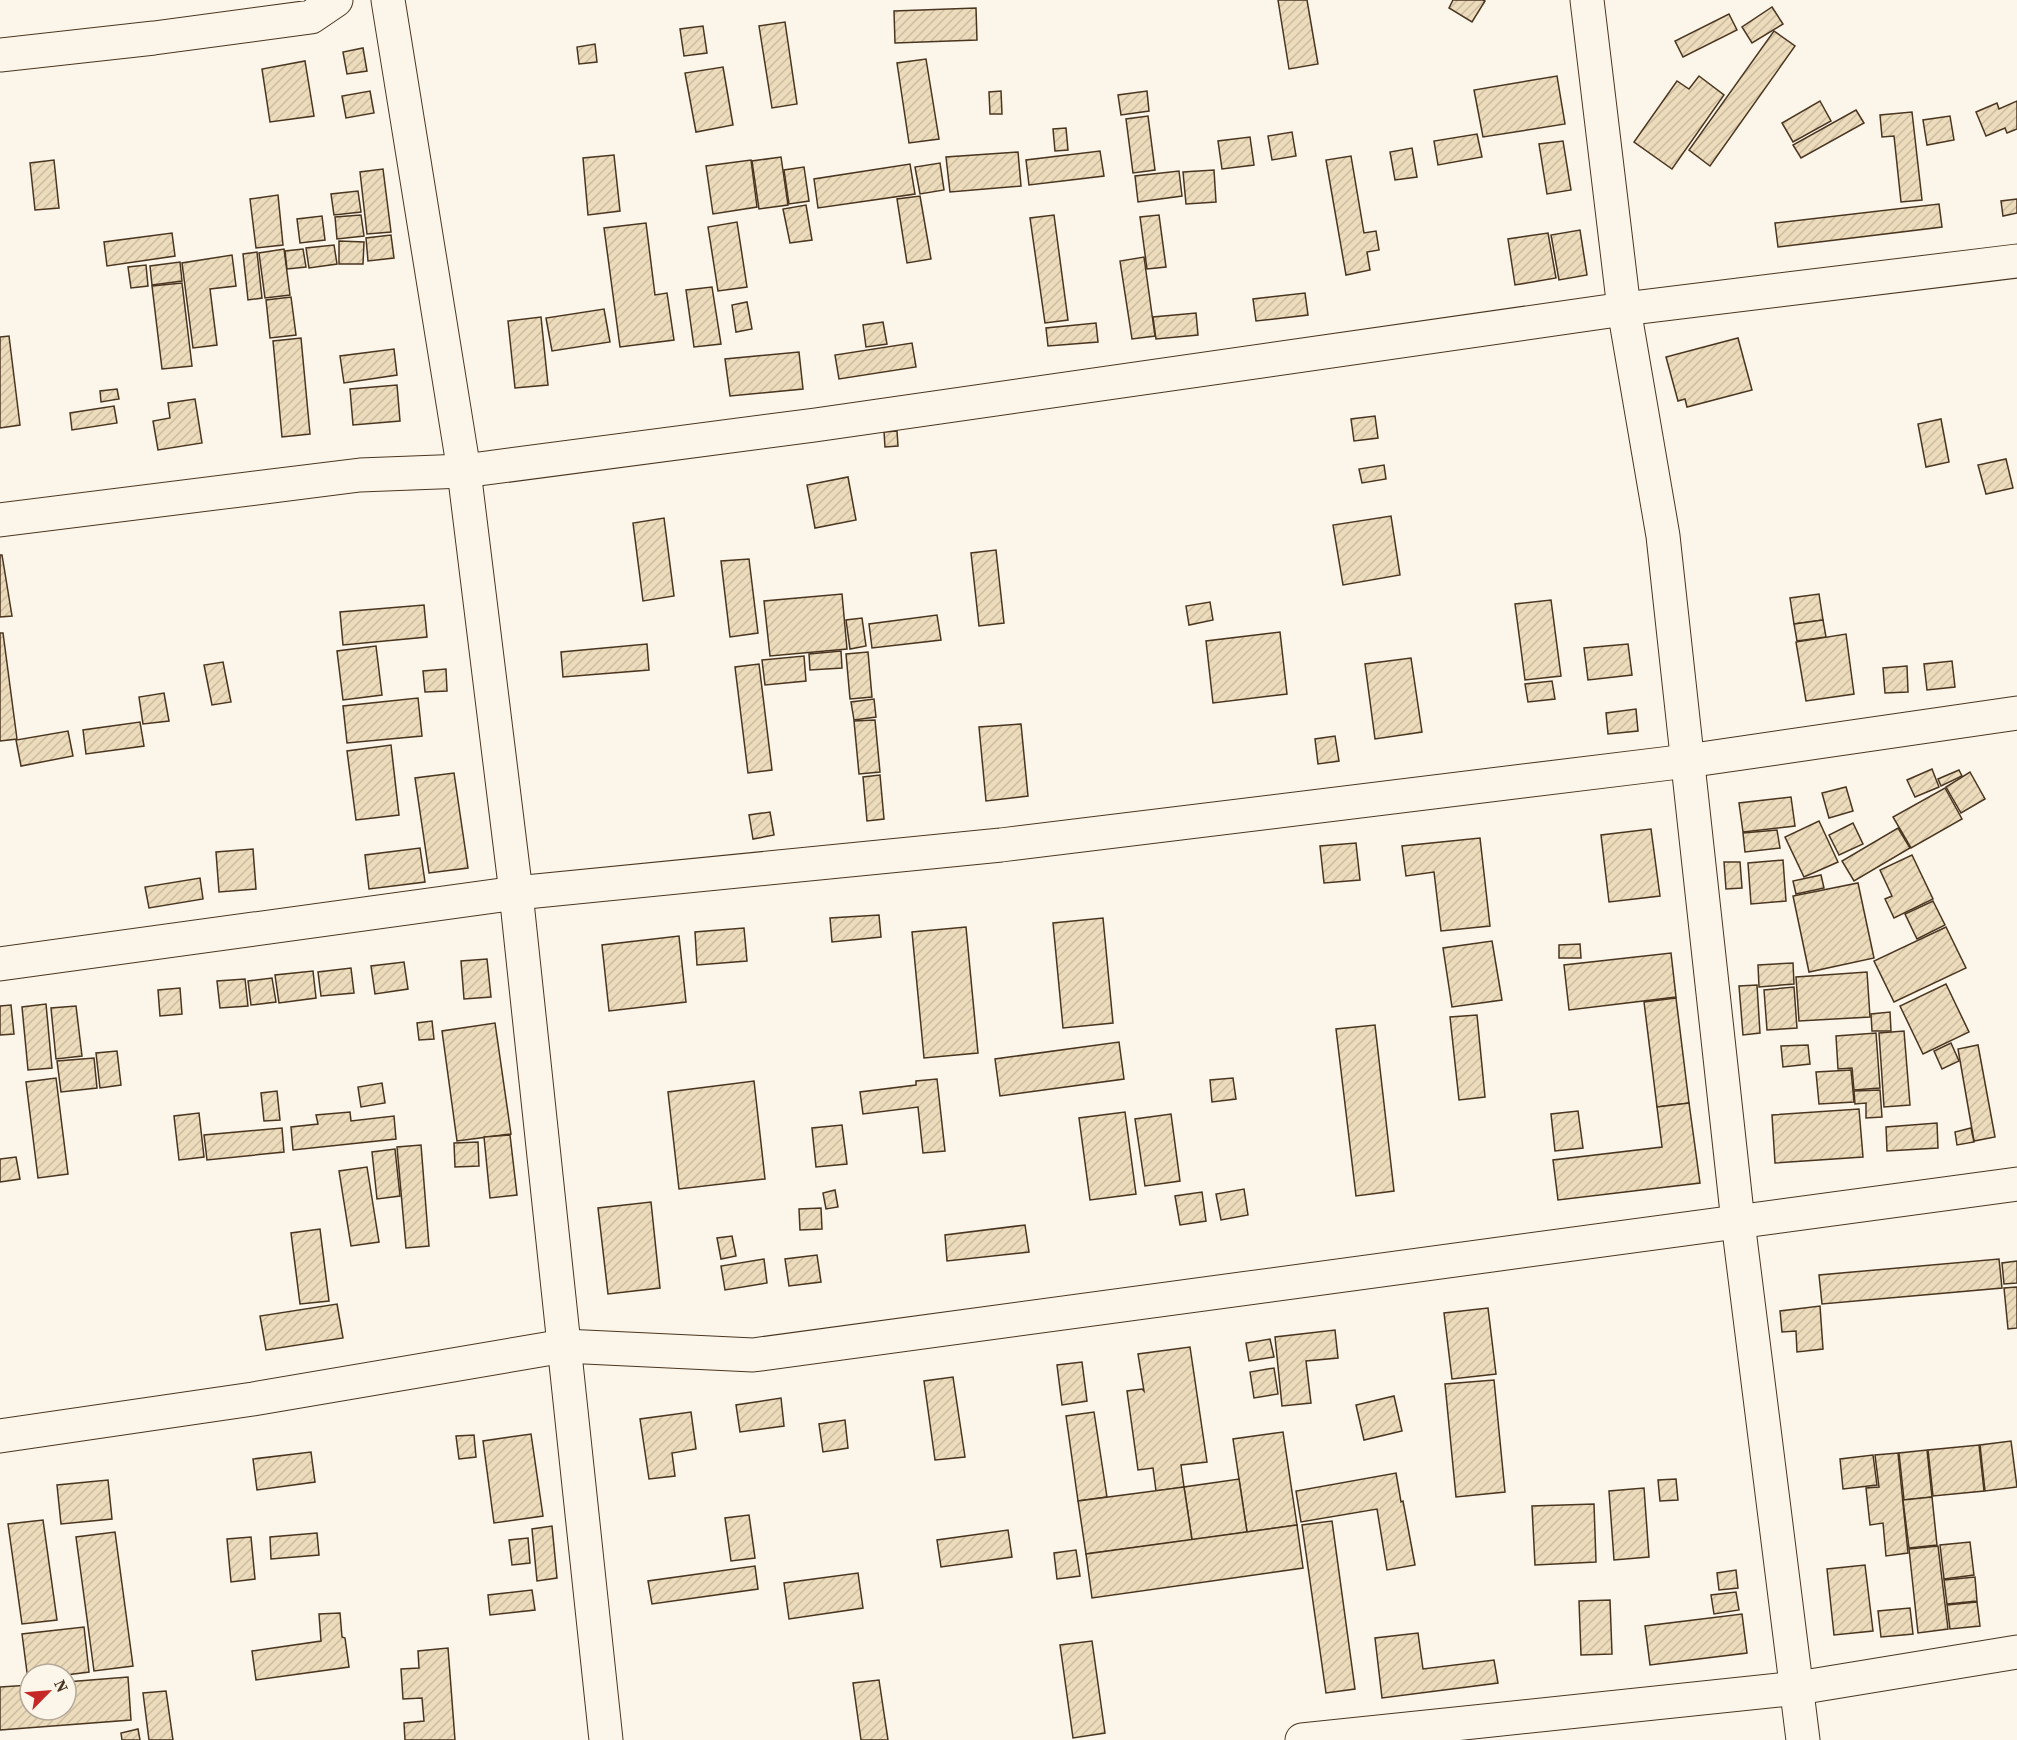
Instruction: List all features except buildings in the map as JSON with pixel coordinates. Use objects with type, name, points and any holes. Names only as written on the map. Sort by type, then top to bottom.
[{"type":"street","points":[[0,55],[154,38],[311,17],[336,0]]},
{"type":"street","points":[[388,0],[464,471],[516,893],[606,1740]]},
{"type":"street","points":[[1587,0],[1624,309],[1663,536],[1738,1222],[1803,1740]]},
{"type":"street","points":[[0,520],[360,476],[464,471],[804,426],[1624,309],[2017,261]]},
{"type":"street","points":[[0,964],[516,893],[1001,845],[1687,761],[2017,713]]},
{"type":"street","points":[[0,1436],[253,1400],[564,1346],[753,1354],[2017,1184]]},
{"type":"street","points":[[1302,1740],[1798,1688],[2017,1652]]}]
